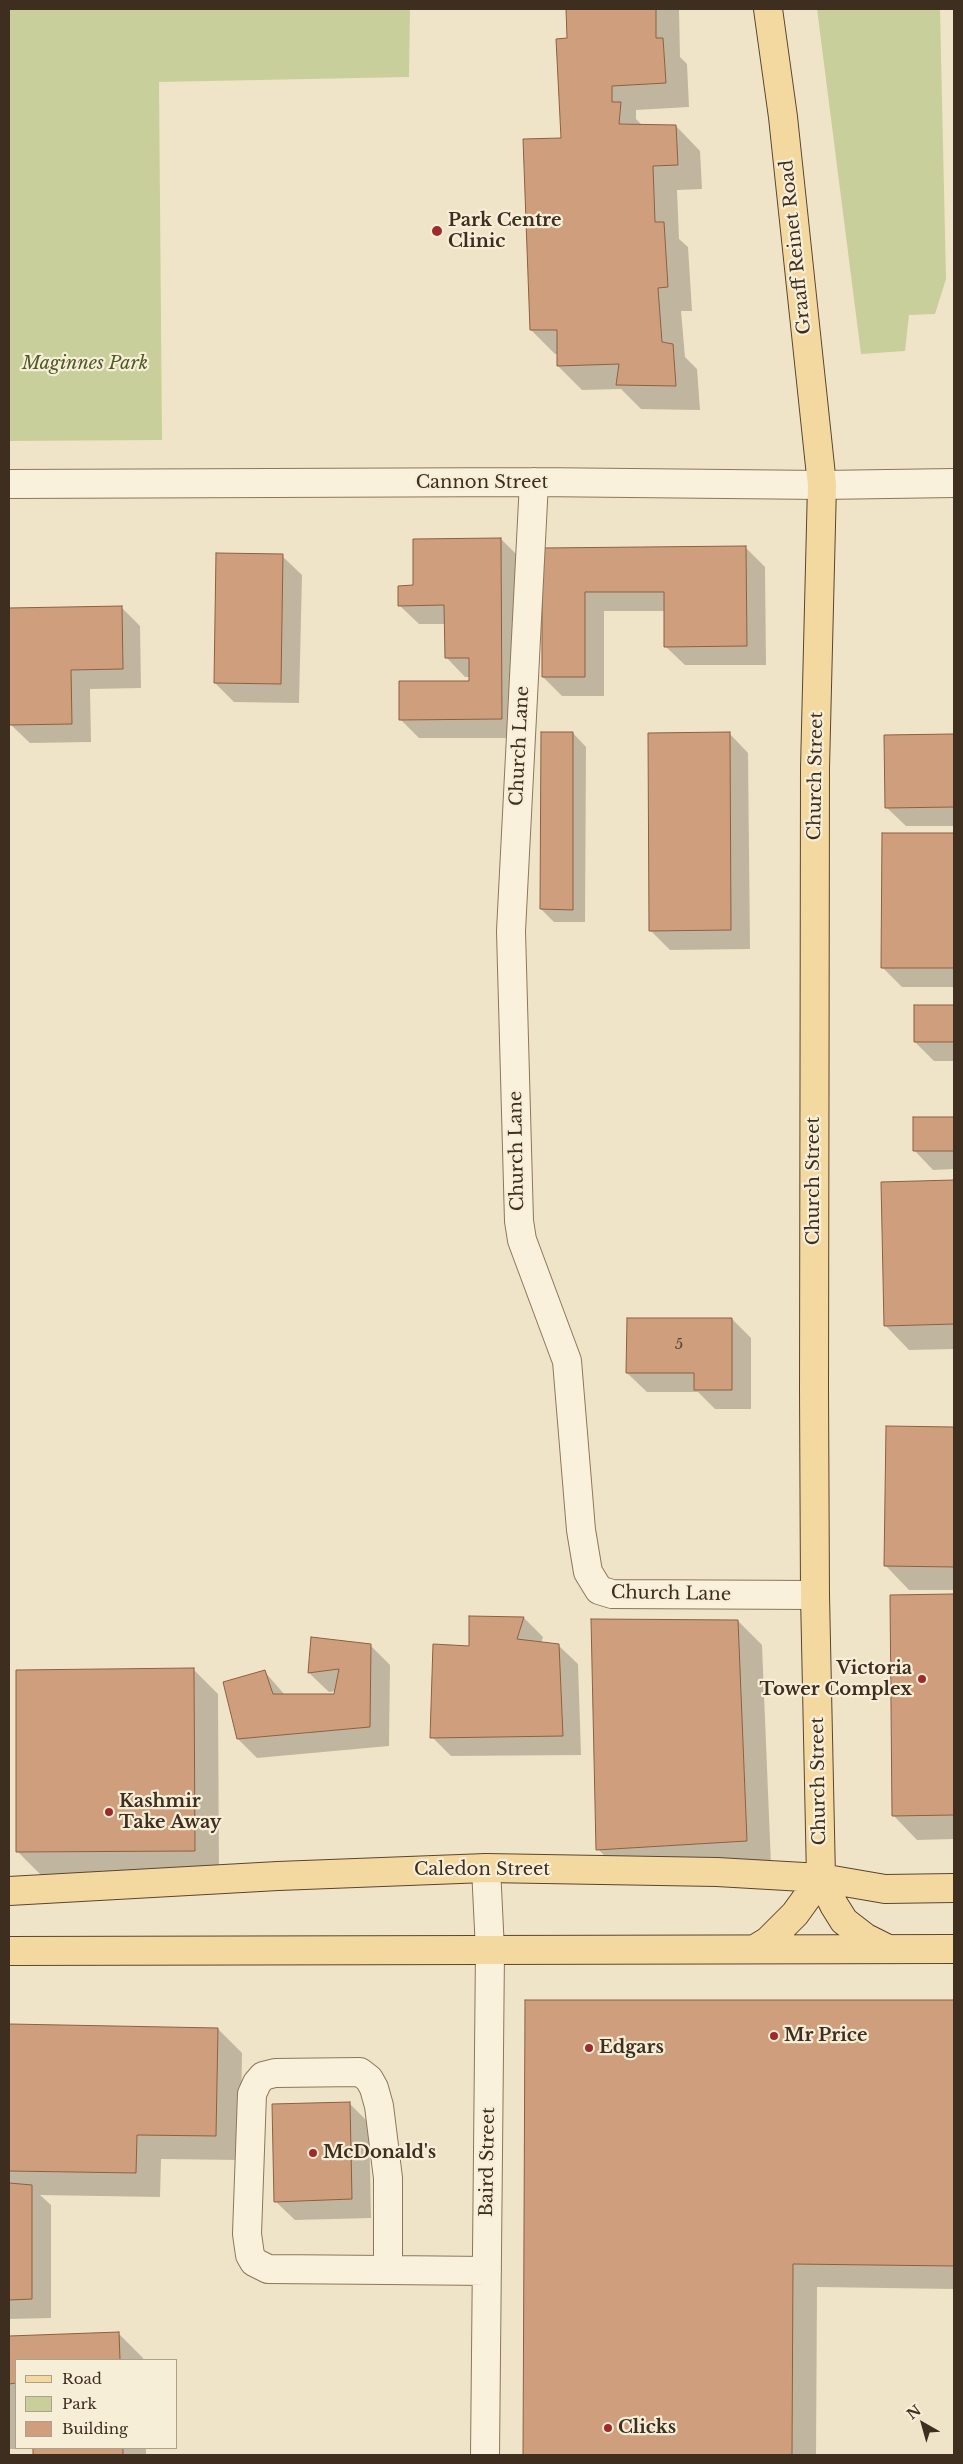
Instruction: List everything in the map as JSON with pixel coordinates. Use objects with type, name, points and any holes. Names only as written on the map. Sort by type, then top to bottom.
[{"type":"main road","name":"Graaff Reinet Road","points":[[768,9],[783,117],[822,485]]},
{"type":"main road","name":"Church Street","points":[[821,1878],[815,1595],[815,788],[822,485]]},
{"type":"main road","name":"Caledon Street","points":[[9,1892],[278,1876],[486,1868],[718,1872],[821,1878],[886,1889],[954,1888]]},
{"type":"main road","points":[[755,1949],[768,1941],[795,1914],[821,1878],[834,1906],[844,1921],[866,1938],[888,1949]]},
{"type":"main road","points":[[9,1951],[954,1949]]},
{"type":"street","name":"Cannon Street","points":[[9,484],[534,482],[822,485],[954,483]]},
{"type":"street","name":"Church Lane","points":[[534,482],[510,931],[519,1221],[522,1240],[567,1362],[581,1530],[588,1572],[599,1590],[612,1594],[815,1595]]},
{"type":"street","name":"Baird Street","points":[[485,2455],[490,1950],[486,1868]]},
{"type":"street","points":[[388,2270],[388,2178],[379,2106],[374,2088],[369,2079],[360,2072],[275,2073],[263,2076],[252,2094],[247,2234],[250,2255],[254,2262],[268,2269],[388,2270],[486,2270]]},
{"type":"green space","name":"Maginnes Park","points":[[9,9],[410,9],[409,77],[159,82],[162,440],[9,441]]},
{"type":"green space","points":[[817,9],[940,9],[946,279],[935,314],[909,315],[905,351],[861,354]]},
{"type":"building","points":[[566,9],[656,9],[656,38],[663,38],[666,83],[612,86],[612,102],[621,102],[619,124],[676,125],[678,165],[653,166],[655,222],[664,222],[668,287],[658,288],[662,342],[673,344],[676,386],[616,385],[619,364],[557,366],[557,330],[530,330],[523,139],[561,138],[556,39],[567,38]]},
{"type":"building","points":[[501,538],[502,719],[399,720],[399,681],[469,681],[469,658],[445,658],[444,605],[398,606],[398,586],[413,585],[413,539]]},
{"type":"building","points":[[746,546],[747,646],[664,647],[664,592],[585,592],[585,677],[542,677],[542,548]]},
{"type":"building","points":[[216,553],[283,554],[281,684],[214,683]]},
{"type":"building","points":[[122,606],[123,669],[71,670],[72,724],[9,725],[9,608]]},
{"type":"building","points":[[541,732],[573,732],[573,910],[540,909]]},
{"type":"building","points":[[730,732],[731,930],[649,931],[648,733]]},
{"type":"building","points":[[954,734],[954,807],[885,808],[884,735]]},
{"type":"building","points":[[882,833],[954,833],[954,968],[881,968]]},
{"type":"building","points":[[914,1005],[954,1005],[954,1042],[914,1042]]},
{"type":"building","points":[[913,1117],[954,1117],[954,1151],[913,1151]]},
{"type":"building","points":[[954,1180],[954,1324],[884,1326],[881,1182]]},
{"type":"building","points":[[627,1318],[732,1318],[732,1390],[694,1390],[694,1373],[626,1373]]},
{"type":"building","points":[[886,1426],[954,1427],[954,1567],[884,1566]]},
{"type":"building","name":"Victoria Tower Complex","points":[[954,1594],[954,1815],[892,1816],[890,1595]]},
{"type":"building","points":[[469,1616],[524,1617],[517,1639],[559,1644],[563,1736],[430,1738],[433,1644],[469,1646]]},
{"type":"building","points":[[591,1619],[738,1620],[747,1841],[596,1850]]},
{"type":"building","points":[[311,1637],[371,1644],[370,1727],[237,1739],[223,1682],[265,1670],[273,1694],[334,1694],[339,1669],[308,1673]]},
{"type":"building","points":[[194,1668],[195,1851],[16,1852],[16,1670]]},
{"type":"building","points":[[525,2000],[954,2000],[954,2266],[793,2264],[792,2455],[523,2455]]},
{"type":"building","points":[[9,2024],[218,2028],[216,2136],[137,2135],[136,2173],[9,2171]]},
{"type":"building","points":[[350,2102],[352,2199],[274,2202],[272,2104]]},
{"type":"building","points":[[9,2183],[32,2185],[32,2299],[9,2300]]},
{"type":"building","points":[[119,2332],[120,2359],[15,2359],[15,2383],[9,2384],[9,2336]]},
{"type":"building","points":[[33,2449],[123,2449],[123,2455],[33,2455]]},
{"type":"place","name":"Park Centre Clinic","points":[[437,231]]},
{"type":"place","name":"Victoria Tower Complex","points":[[922,1679]]},
{"type":"place","name":"Kashmir Take Away","points":[[109,1812]]},
{"type":"place","name":"Mr Price","points":[[774,2036]]},
{"type":"place","name":"Edgars","points":[[589,2048]]},
{"type":"place","name":"McDonald's","points":[[313,2153]]},
{"type":"place","name":"Clicks","points":[[608,2428]]}]
